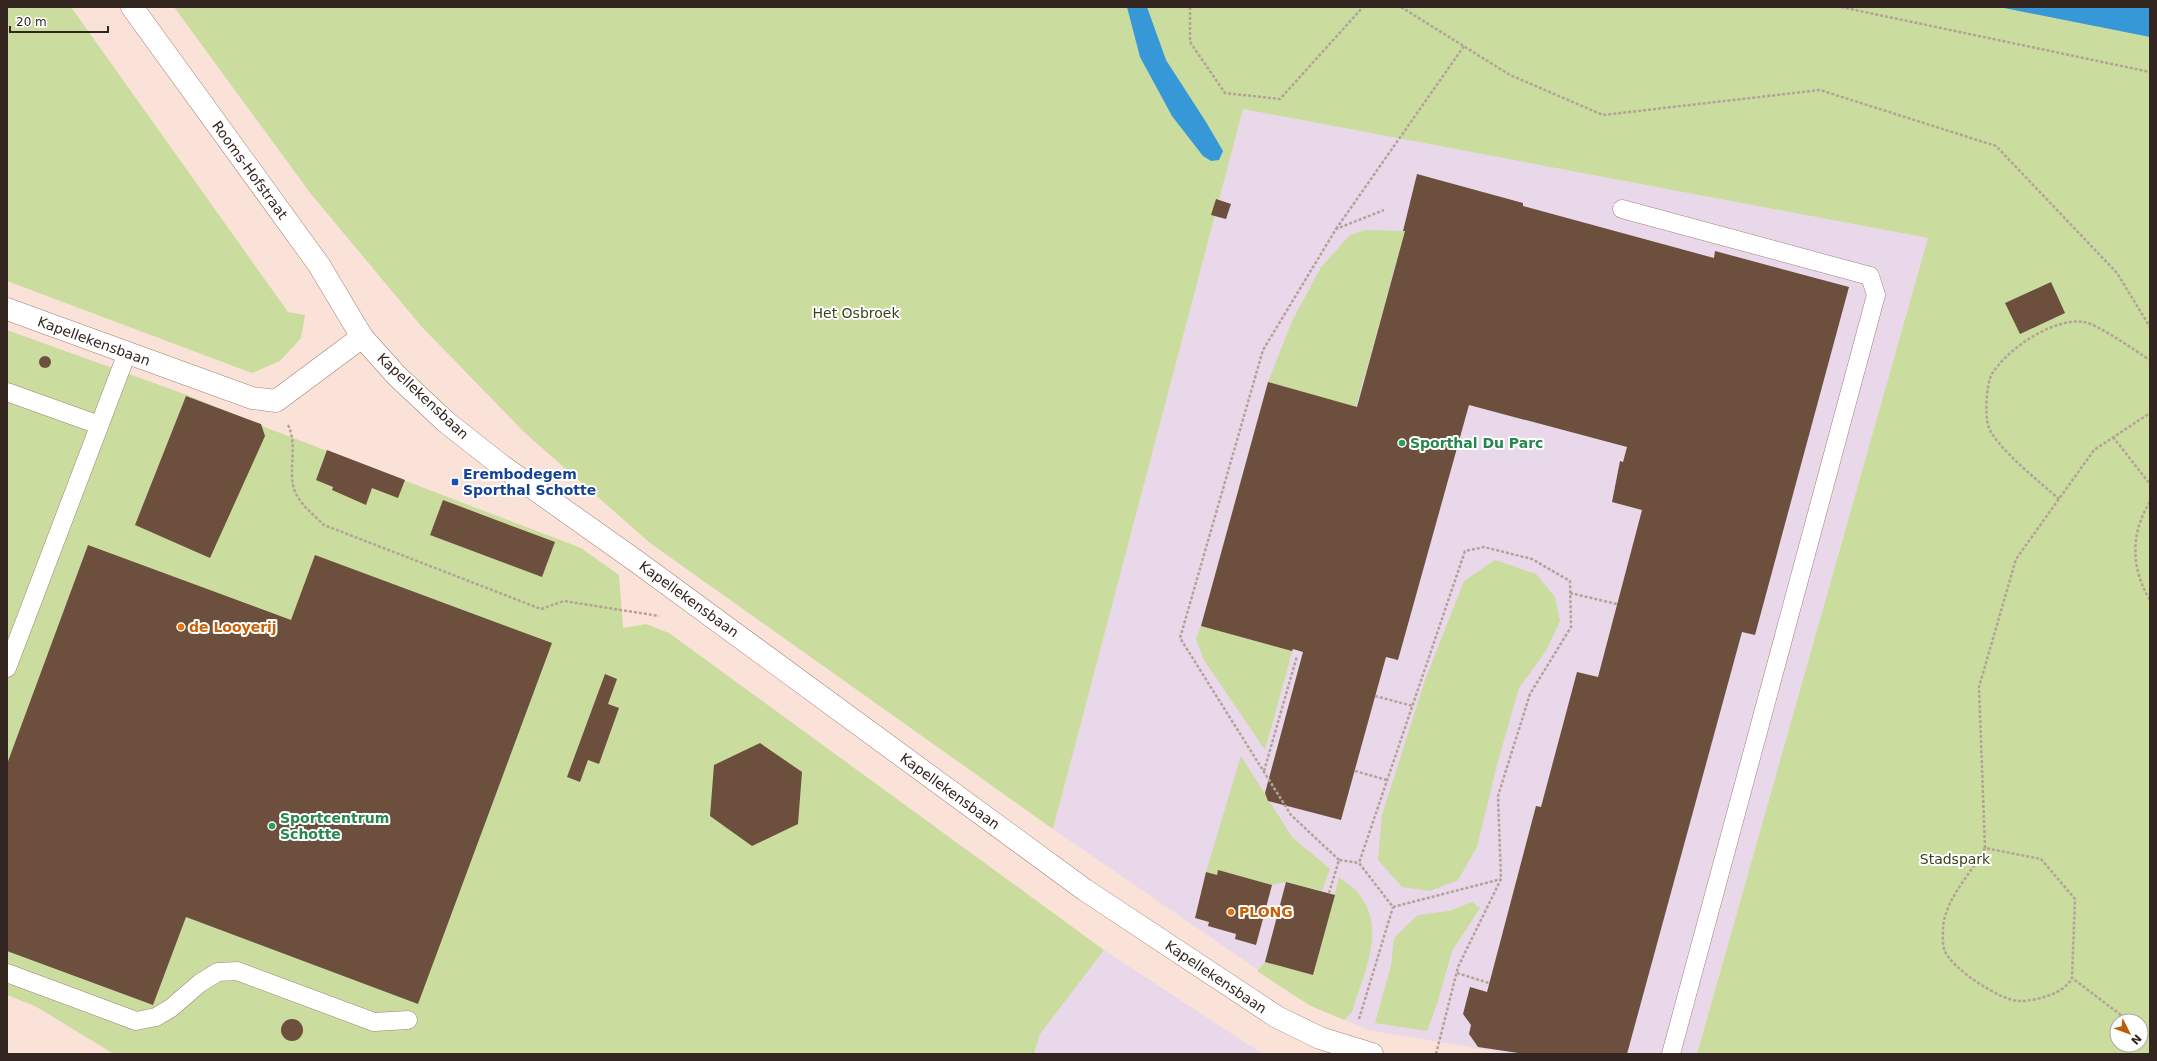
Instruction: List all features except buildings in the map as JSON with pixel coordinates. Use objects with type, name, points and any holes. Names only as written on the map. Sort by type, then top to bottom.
[{"type":"street","name":"Rooms-Hofstraat","points":[[132,7],[319,265],[362,337]]},
{"type":"street","name":"Kapellekensbaan","points":[[7,309],[252,398],[276,401]]},
{"type":"street","points":[[276,401],[362,337]]},
{"type":"street","name":"Kapellekensbaan","points":[[362,337],[397,376],[446,422],[502,466],[636,561],[1085,890],[1277,1017],[1320,1038],[1361,1051]]},
{"type":"lane","points":[[1622,210],[1870,276],[1876,295],[1671,1054]]},
{"type":"lane","points":[[7,668],[127,353]]},
{"type":"lane","points":[[7,392],[99,426]]},
{"type":"lane","points":[[7,973],[136,1021],[156,1017],[171,1008],[200,983],[218,972],[237,971],[374,1022],[408,1020]]},
{"type":"path","points":[[1190,7],[1190,42],[1225,93],[1280,100],[1363,7]]},
{"type":"path","points":[[1401,7],[1510,75],[1603,115],[1820,90],[1996,146],[2117,273],[2150,327]]},
{"type":"path","points":[[1841,7],[2150,72]]},
{"type":"path","points":[[1393,907],[1359,863],[1339,860],[1291,815],[1180,638],[1263,350],[1336,230],[1464,46]]},
{"type":"path","points":[[1336,230],[1384,210]]},
{"type":"path","points":[[2059,499],[2016,461],[2001,445],[1988,426],[1986,402],[1991,374],[2025,341],[2048,328],[2072,322],[2085,322],[2150,360]]},
{"type":"path","points":[[276,401],[292,433],[294,489],[303,506],[324,524],[541,609],[564,601],[659,616]]},
{"type":"path","points":[[1985,848],[2041,858],[2074,900],[2072,978],[2068,986],[2054,993],[2018,1001],[1997,993],[1959,969],[1944,951],[1943,926],[1952,900],[1985,848],[1978,687],[2016,559],[2094,450],[2150,413]]},
{"type":"path","points":[[2113,437],[2150,484]]},
{"type":"path","points":[[2150,502],[2143,513],[2135,537],[2135,561],[2141,585],[2150,600]]},
{"type":"path","points":[[1359,863],[1465,551],[1484,547],[1532,559],[1570,581],[1571,627],[1530,694],[1498,796],[1501,879],[1458,967],[1436,1054]]},
{"type":"path","points":[[1570,593],[1617,604]]},
{"type":"path","points":[[1264,771],[1297,656]]},
{"type":"path","points":[[1375,696],[1412,706]]},
{"type":"path","points":[[1354,771],[1387,780]]},
{"type":"path","points":[[1329,893],[1339,860]]},
{"type":"path","points":[[1393,907],[1501,879]]},
{"type":"path","points":[[1361,1051],[1393,907]]},
{"type":"path","points":[[1457,973],[1489,983]]},
{"type":"path","points":[[2072,978],[2118,1013]]},
{"type":"shaded area","points":[[1243,109],[1928,238],[1697,1054],[1510,1054],[1369,1030],[1309,1005],[1053,829]]},
{"type":"shaded area","points":[[1104,950],[1264,1054],[1034,1054],[1039,1034]]},
{"type":"green space","points":[[7,7],[71,7],[288,312],[305,315],[301,338],[280,361],[252,373],[7,281]]},
{"type":"green space","points":[[174,7],[2150,7],[2150,1054],[1697,1054],[1928,238],[1243,109],[1053,829],[650,543],[524,432],[421,326],[311,194]]},
{"type":"green space","points":[[1365,230],[1405,231],[1356,407],[1268,382],[1292,321],[1321,267],[1350,235]]},
{"type":"green space","name":"Sportcentrum Schotte","points":[[7,330],[187,395],[262,426],[581,548],[619,575],[623,628],[646,624],[669,633],[1104,950],[1040,1034],[1034,1054],[114,1054],[35,1006],[7,995]]},
{"type":"green space","points":[[1495,560],[1536,574],[1555,597],[1560,621],[1546,651],[1519,688],[1498,761],[1477,847],[1458,880],[1430,891],[1402,887],[1378,860],[1382,815],[1425,680],[1464,581]]},
{"type":"green space","points":[[1201,626],[1293,649],[1265,750],[1204,660],[1196,639]]},
{"type":"green space","points":[[1241,756],[1292,837],[1330,869],[1322,891],[1286,882],[1272,885],[1218,871],[1217,875],[1206,872]]},
{"type":"green space","points":[[1339,877],[1358,893],[1367,907],[1371,921],[1372,936],[1367,967],[1352,1012],[1344,1020],[1309,1005],[1257,971],[1265,962],[1313,975]]},
{"type":"green space","points":[[1472,902],[1480,908],[1452,951],[1437,1004],[1427,1031],[1375,1023],[1391,966],[1394,938],[1418,915],[1449,911]]},
{"type":"water","points":[[1127,7],[1147,7],[1166,60],[1223,151],[1219,160],[1211,161],[1203,156],[1172,116],[1140,57]]},
{"type":"water","points":[[1999,7],[2150,7],[2150,37]]},
{"type":"place","name":"Sporthal Du Parc","points":[[1402,443]]},
{"type":"place","name":"Erembodegem Sporthal Schotte","points":[[455,482]]},
{"type":"place","name":"de Looyerij","points":[[181,627]]},
{"type":"place","name":"Sportcentrum Schotte","points":[[272,826]]},
{"type":"place","name":"PLONG","points":[[1231,912]]},
{"type":"park label","name":"Het Osbroek","points":[[856,313]]},
{"type":"park label","name":"Stadspark","points":[[1955,859]]}]
